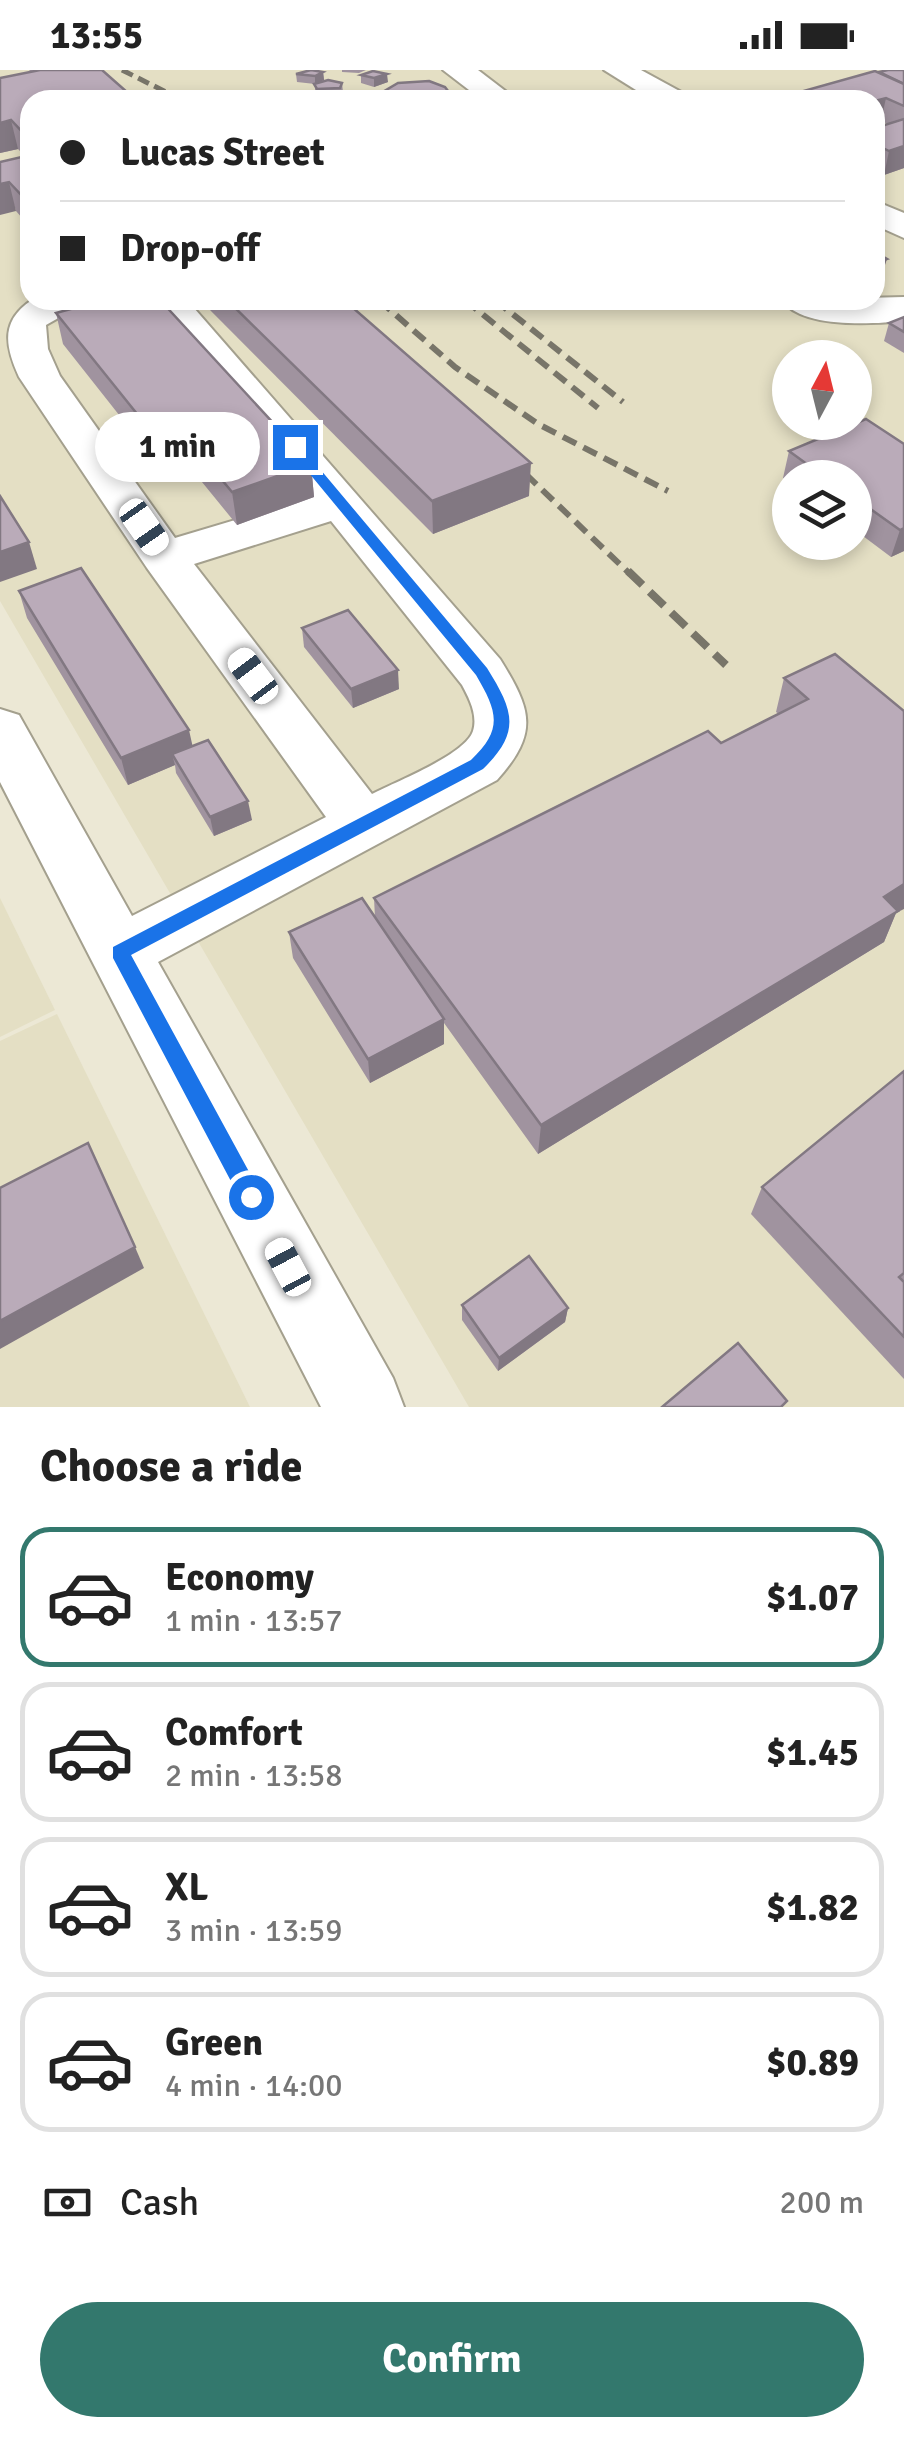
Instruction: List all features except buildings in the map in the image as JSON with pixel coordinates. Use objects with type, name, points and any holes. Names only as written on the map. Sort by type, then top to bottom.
[{"type":"street","points":[[458,70],[487,90]]},
{"type":"street","points":[[619,70],[656,90]]},
{"type":"street","points":[[823,310],[859,314],[904,309]]},
{"type":"street","points":[[39,310],[24,329],[25,348],[40,377],[164,557],[364,826]]},
{"type":"street","points":[[120,952],[477,765],[494,749],[502,728],[500,702],[482,672],[175,310]]},
{"type":"street","points":[[164,557],[342,503]]},
{"type":"street","points":[[0,729],[364,1407]]},
{"type":"shaded area","points":[[0,70],[904,70],[904,1407],[469,1407],[0,601]]},
{"type":"shaded area","points":[[0,898],[55,1010],[0,1037]]},
{"type":"shaded area","points":[[57,1014],[250,1407],[0,1407],[0,1041]]},
{"type":"railway","points":[[122,70],[162,90]]},
{"type":"railway","points":[[390,310],[455,367],[538,424],[668,491]]},
{"type":"railway","points":[[477,310],[598,408]]},
{"type":"railway","points":[[508,310],[623,402]]},
{"type":"railway","points":[[509,458],[630,574]]},
{"type":"railway","points":[[628,571],[726,665]]},
{"type":"route","points":[[251,1197],[120,952],[477,765],[494,749],[502,728],[500,702],[482,672],[295,447]]}]
